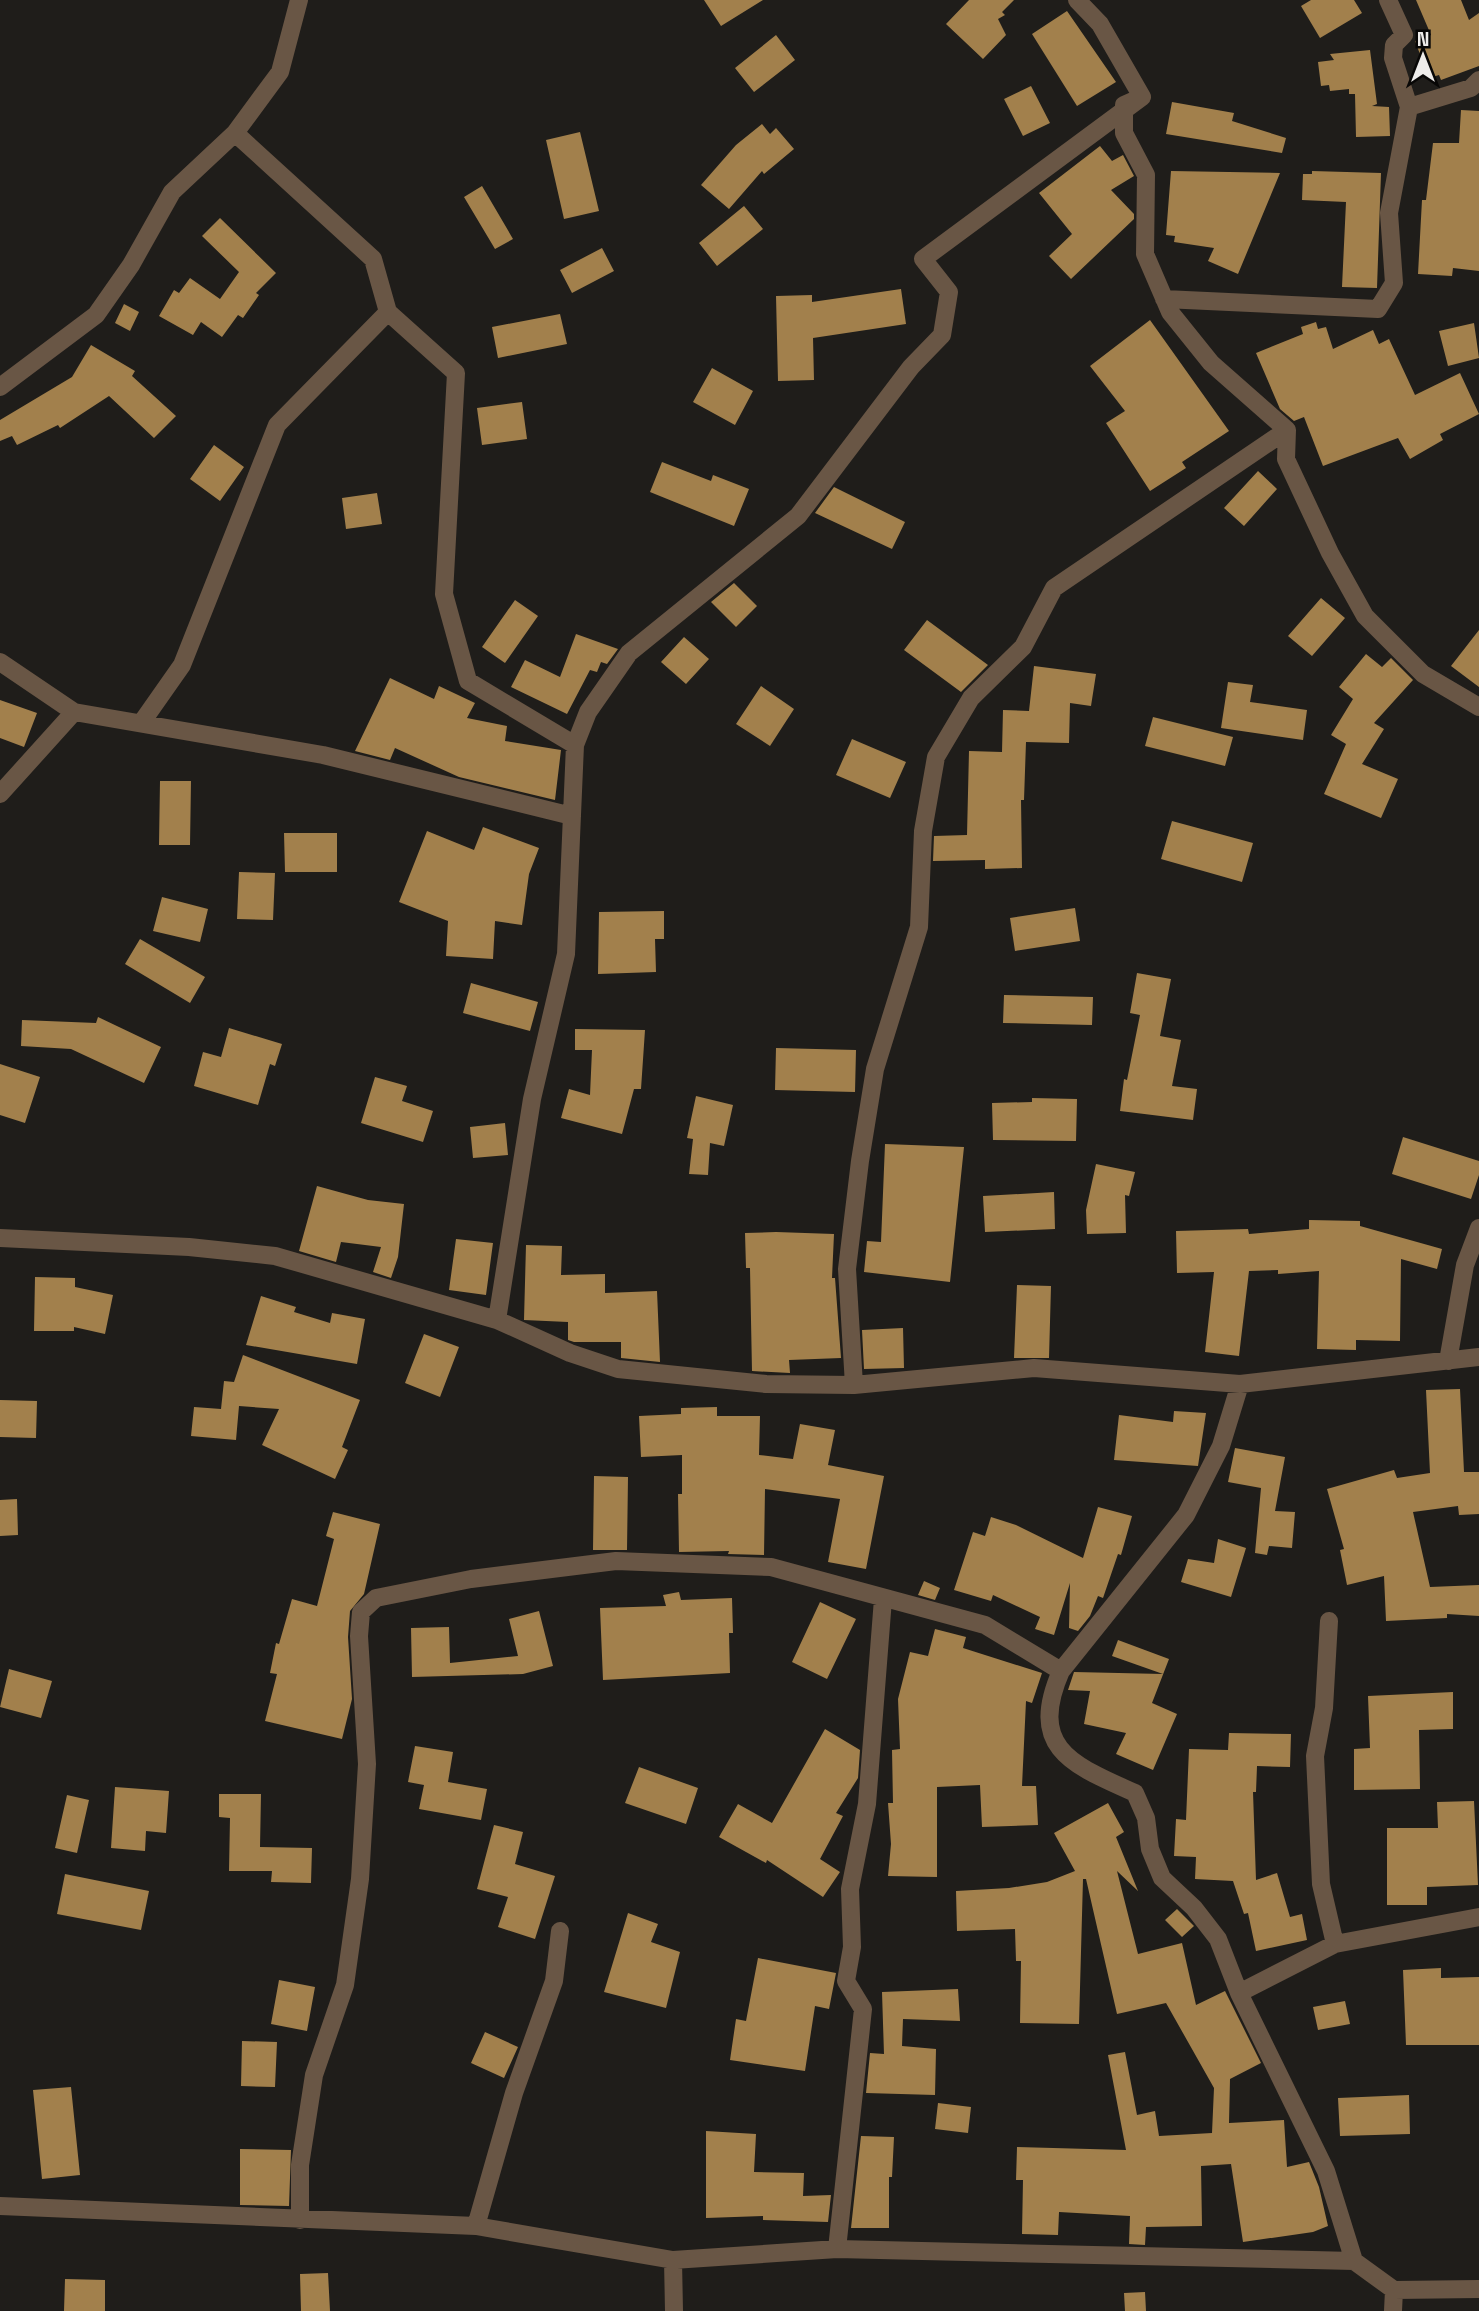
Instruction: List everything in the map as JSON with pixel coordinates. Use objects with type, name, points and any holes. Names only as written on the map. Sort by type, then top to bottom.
[{"type":"street","points":[[0,387],[96,315],[131,265],[172,192],[235,132],[280,72],[299,0]]},
{"type":"street","points":[[1077,0],[1100,24],[1142,97]]},
{"type":"street","points":[[1164,299],[1378,309],[1394,283],[1389,213],[1409,107],[1393,58],[1394,45],[1404,36],[1388,0]]},
{"type":"street","points":[[1409,107],[1476,86]]},
{"type":"street","points":[[1142,97],[1124,105],[1124,132],[1146,175],[1145,254],[1164,299],[1170,312],[1211,363],[1287,430]]},
{"type":"street","points":[[497,1320],[532,1099],[566,954],[575,745],[588,712],[629,653],[798,516],[911,367],[942,335],[949,292],[923,259],[1142,97]]},
{"type":"street","points":[[235,132],[373,259],[388,312],[456,373],[443,594],[468,681],[575,745]]},
{"type":"street","points":[[142,722],[182,665],[276,425],[388,312]]},
{"type":"street","points":[[1287,430],[1286,459],[1330,553],[1365,616],[1423,674],[1479,706]]},
{"type":"street","points":[[854,1385],[847,1269],[860,1161],[875,1069],[919,927],[923,831],[936,757],[971,698],[1023,647],[1054,588],[1287,430]]},
{"type":"street","points":[[0,662],[74,712],[323,755],[572,816]]},
{"type":"street","points":[[0,794],[74,712]]},
{"type":"street","points":[[1448,1361],[1465,1265],[1479,1228]]},
{"type":"street","points":[[0,1238],[189,1247],[275,1256],[497,1320],[570,1353],[618,1369],[766,1384],[854,1385],[1034,1368],[1240,1384],[1479,1357]]},
{"type":"street","points":[[1240,1384],[1221,1446],[1185,1515],[1061,1671],[1052,1692],[1048,1725],[1058,1749],[1080,1767],[1135,1793],[1146,1818],[1150,1849],[1162,1878],[1195,1908],[1218,1939],[1239,1993],[1326,2171],[1354,2261]]},
{"type":"street","points":[[300,2220],[300,2165],[314,2076],[345,1985],[360,1879],[368,1764],[359,1636],[361,1612],[376,1598],[458,1582],[616,1561],[771,1567],[985,1625],[1061,1671]]},
{"type":"street","points":[[837,2249],[863,2009],[846,1981],[852,1947],[850,1889],[867,1804],[883,1599]]},
{"type":"street","points":[[1329,1621],[1324,1708],[1315,1756],[1321,1884],[1335,1944]]},
{"type":"street","points":[[1239,1993],[1335,1944],[1479,1917]]},
{"type":"street","points":[[476,2227],[514,2093],[554,1981],[560,1931]]},
{"type":"street","points":[[0,2206],[476,2227],[673,2260],[837,2249],[1354,2261],[1394,2290],[1479,2289]]},
{"type":"street","points":[[673,2260],[674,2311]]},
{"type":"street","points":[[1393,2311],[1394,2290]]},
{"type":"building","points":[[704,0],[763,0],[721,26]]},
{"type":"building","points":[[969,0],[1014,0],[1002,12],[1005,15],[998,19],[1006,35],[983,59],[946,24]]},
{"type":"building","points":[[1311,0],[1354,0],[1362,13],[1320,38],[1301,6]]},
{"type":"building","points":[[1416,0],[1461,0],[1469,20],[1479,13],[1479,66],[1441,80],[1439,75],[1429,78],[1415,41],[1431,35]]},
{"type":"building","points":[[1067,11],[1116,82],[1077,106],[1032,34]]},
{"type":"building","points":[[776,35],[795,60],[754,92],[735,68]]},
{"type":"building","points":[[1370,50],[1377,104],[1372,106],[1389,107],[1390,136],[1356,137],[1355,94],[1349,94],[1349,89],[1330,91],[1329,85],[1321,86],[1318,62],[1334,60],[1330,54]]},
{"type":"building","points":[[1031,86],[1050,123],[1023,136],[1004,99]]},
{"type":"building","points":[[1172,102],[1234,113],[1232,121],[1286,138],[1282,153],[1166,134]]},
{"type":"building","points":[[1461,110],[1479,111],[1479,271],[1453,268],[1452,276],[1418,274],[1422,200],[1426,200],[1433,143],[1459,143]]},
{"type":"building","points":[[762,124],[770,134],[776,128],[794,149],[764,174],[762,171],[729,209],[701,185],[736,145]]},
{"type":"building","points":[[580,132],[599,211],[564,219],[546,140]]},
{"type":"building","points":[[1100,146],[1112,161],[1123,155],[1134,176],[1111,190],[1134,214],[1134,219],[1071,279],[1049,256],[1072,234],[1039,193]]},
{"type":"building","points":[[1171,171],[1280,173],[1238,274],[1208,261],[1214,248],[1174,242],[1175,236],[1166,235]]},
{"type":"building","points":[[1312,171],[1381,173],[1377,288],[1342,287],[1346,202],[1302,200],[1303,174],[1312,174]]},
{"type":"building","points":[[482,186],[513,239],[495,249],[464,197]]},
{"type":"building","points":[[744,206],[763,229],[717,266],[699,243]]},
{"type":"building","points":[[220,218],[276,273],[256,293],[259,295],[243,318],[238,315],[222,337],[201,322],[193,335],[159,316],[174,290],[179,293],[190,278],[220,299],[239,272],[202,236]]},
{"type":"building","points":[[602,248],[614,271],[572,293],[560,270]]},
{"type":"building","points":[[901,289],[906,324],[813,338],[814,380],[778,381],[776,296],[812,295],[812,302]]},
{"type":"building","points":[[124,304],[139,312],[130,331],[115,323]]},
{"type":"building","points":[[560,314],[567,344],[498,358],[492,327]]},
{"type":"building","points":[[1150,320],[1229,431],[1182,462],[1186,468],[1150,491],[1106,423],[1125,411],[1090,366]]},
{"type":"building","points":[[1316,322],[1318,329],[1326,327],[1333,349],[1373,330],[1379,344],[1389,339],[1415,395],[1460,373],[1479,414],[1440,434],[1443,440],[1410,459],[1398,438],[1323,466],[1304,417],[1294,421],[1280,409],[1256,353],[1303,334],[1301,327]]},
{"type":"building","points":[[1474,323],[1479,358],[1448,366],[1439,331]]},
{"type":"building","points":[[91,345],[135,371],[132,376],[176,416],[154,438],[109,396],[60,428],[58,425],[17,445],[12,436],[0,441],[0,420],[72,377]]},
{"type":"building","points":[[712,368],[753,391],[735,425],[693,402]]},
{"type":"building","points":[[522,402],[527,439],[482,445],[477,408]]},
{"type":"building","points":[[214,445],[244,467],[220,501],[190,479]]},
{"type":"building","points":[[662,462],[711,481],[713,475],[749,489],[734,526],[650,492]]},
{"type":"building","points":[[1258,471],[1277,489],[1244,526],[1224,508]]},
{"type":"building","points":[[834,487],[905,522],[892,549],[815,513]]},
{"type":"building","points":[[377,493],[382,524],[346,529],[342,498]]},
{"type":"building","points":[[734,583],[757,606],[736,627],[711,602]]},
{"type":"building","points":[[1321,598],[1345,618],[1312,656],[1288,636]]},
{"type":"building","points":[[515,600],[538,616],[505,663],[482,647]]},
{"type":"building","points":[[927,620],[988,665],[961,692],[904,650]]},
{"type":"building","points":[[1479,630],[1479,687],[1451,666]]},
{"type":"building","points":[[576,634],[618,649],[607,664],[601,662],[597,672],[590,670],[567,714],[511,687],[525,660],[560,677]]},
{"type":"building","points":[[684,637],[709,659],[686,684],[661,662]]},
{"type":"building","points":[[1366,654],[1382,667],[1391,658],[1413,680],[1374,723],[1384,729],[1362,764],[1398,779],[1381,818],[1324,794],[1346,744],[1331,735],[1353,699],[1339,687]]},
{"type":"building","points":[[1034,666],[1096,674],[1091,706],[1070,703],[1069,743],[1026,742],[1024,800],[1021,800],[1022,868],[985,869],[985,860],[933,861],[934,836],[967,835],[969,751],[1002,752],[1003,710],[1029,711]]},
{"type":"building","points":[[390,678],[434,699],[439,686],[475,703],[467,718],[507,726],[505,741],[561,750],[555,800],[459,777],[395,748],[390,760],[355,751]]},
{"type":"building","points":[[1228,682],[1253,685],[1250,702],[1307,710],[1303,740],[1221,728]]},
{"type":"building","points":[[761,686],[794,709],[770,746],[736,724]]},
{"type":"building","points":[[0,700],[37,713],[24,747],[0,738]]},
{"type":"building","points":[[1153,717],[1233,737],[1225,766],[1145,746]]},
{"type":"building","points":[[852,739],[906,762],[890,798],[836,775]]},
{"type":"building","points":[[160,781],[191,781],[190,845],[159,845]]},
{"type":"building","points":[[1172,821],[1253,843],[1242,882],[1161,859]]},
{"type":"building","points":[[483,827],[539,848],[529,874],[522,925],[495,921],[493,959],[446,956],[448,921],[399,902],[427,831],[474,850]]},
{"type":"building","points":[[284,833],[337,833],[337,872],[285,872]]},
{"type":"building","points":[[239,872],[275,873],[273,920],[237,919]]},
{"type":"building","points":[[162,897],[208,909],[200,942],[153,931]]},
{"type":"building","points":[[1075,908],[1080,941],[1015,951],[1010,918]]},
{"type":"building","points":[[664,911],[664,939],[655,939],[656,972],[598,974],[599,912]]},
{"type":"building","points":[[140,939],[205,977],[190,1003],[125,964]]},
{"type":"building","points":[[1137,973],[1171,979],[1160,1036],[1181,1040],[1172,1086],[1197,1089],[1193,1120],[1120,1111],[1124,1079],[1127,1080],[1140,1015],[1130,1013]]},
{"type":"building","points":[[471,983],[538,1002],[530,1031],[463,1013]]},
{"type":"building","points":[[1004,995],[1093,997],[1092,1025],[1003,1023]]},
{"type":"building","points":[[98,1017],[161,1047],[144,1083],[71,1049],[21,1046],[22,1020],[96,1023]]},
{"type":"building","points":[[229,1028],[282,1044],[275,1066],[270,1064],[258,1105],[194,1086],[203,1052],[221,1057]]},
{"type":"building","points":[[575,1029],[645,1030],[641,1089],[634,1089],[622,1134],[561,1118],[569,1089],[590,1095],[592,1050],[575,1050]]},
{"type":"building","points":[[776,1048],[856,1050],[855,1092],[775,1090]]},
{"type":"building","points":[[0,1064],[40,1077],[25,1123],[0,1115]]},
{"type":"building","points":[[375,1077],[407,1086],[402,1101],[433,1111],[423,1142],[361,1123]]},
{"type":"building","points":[[696,1096],[733,1105],[724,1146],[710,1143],[708,1175],[689,1174],[693,1139],[687,1138]]},
{"type":"building","points":[[1032,1098],[1077,1099],[1076,1141],[993,1140],[992,1103],[1032,1102]]},
{"type":"building","points":[[505,1123],[508,1155],[473,1158],[470,1127]]},
{"type":"building","points":[[1403,1137],[1479,1161],[1479,1175],[1471,1199],[1392,1174]]},
{"type":"building","points":[[885,1144],[964,1147],[950,1282],[864,1272],[867,1241],[881,1242]]},
{"type":"building","points":[[1096,1164],[1135,1172],[1129,1196],[1125,1195],[1126,1233],[1087,1234],[1086,1210]]},
{"type":"building","points":[[317,1186],[368,1200],[404,1204],[398,1257],[391,1278],[373,1272],[381,1247],[341,1242],[336,1262],[299,1251]]},
{"type":"building","points":[[1054,1192],[1055,1229],[985,1232],[983,1196]]},
{"type":"building","points":[[1309,1220],[1360,1221],[1360,1226],[1442,1249],[1437,1269],[1401,1259],[1400,1341],[1356,1340],[1356,1350],[1317,1349],[1319,1271],[1278,1274],[1278,1270],[1249,1271],[1239,1356],[1205,1352],[1214,1272],[1177,1273],[1176,1231],[1248,1229],[1249,1234],[1309,1229]]},
{"type":"building","points":[[745,1233],[834,1234],[832,1278],[835,1278],[841,1358],[789,1360],[790,1373],[752,1371],[750,1268],[746,1268]]},
{"type":"building","points":[[456,1239],[493,1243],[486,1295],[449,1290]]},
{"type":"building","points":[[526,1245],[562,1246],[561,1275],[605,1274],[605,1293],[657,1291],[660,1362],[621,1358],[621,1342],[568,1340],[568,1322],[524,1320]]},
{"type":"building","points":[[35,1277],[75,1278],[75,1287],[113,1295],[105,1334],[74,1327],[74,1331],[34,1331]]},
{"type":"building","points":[[1017,1285],[1051,1286],[1049,1358],[1014,1358]]},
{"type":"building","points":[[261,1296],[296,1307],[294,1312],[330,1323],[332,1313],[365,1319],[357,1364],[246,1345]]},
{"type":"building","points":[[903,1328],[904,1368],[864,1369],[862,1330]]},
{"type":"building","points":[[424,1334],[459,1347],[440,1397],[405,1383]]},
{"type":"building","points":[[243,1355],[360,1400],[342,1447],[348,1450],[335,1479],[262,1445],[279,1409],[239,1406],[236,1440],[191,1436],[194,1407],[221,1409],[224,1381],[234,1382]]},
{"type":"building","points":[[1460,1389],[1464,1472],[1479,1472],[1479,1514],[1459,1515],[1458,1506],[1413,1512],[1430,1587],[1479,1585],[1479,1616],[1447,1614],[1447,1618],[1386,1621],[1384,1576],[1347,1585],[1340,1550],[1344,1549],[1327,1489],[1394,1470],[1397,1478],[1430,1473],[1426,1390]]},
{"type":"building","points":[[0,1400],[37,1401],[36,1438],[0,1437]]},
{"type":"building","points":[[717,1407],[717,1416],[760,1416],[759,1455],[793,1459],[800,1424],[835,1430],[828,1465],[884,1476],[866,1569],[828,1562],[840,1499],[765,1489],[764,1555],[728,1554],[729,1551],[679,1552],[678,1494],[682,1494],[682,1455],[641,1457],[639,1416],[681,1414],[681,1408]]},
{"type":"building","points":[[1174,1411],[1206,1413],[1198,1466],[1114,1460],[1119,1415],[1173,1422]]},
{"type":"building","points":[[1235,1448],[1285,1457],[1275,1511],[1295,1512],[1292,1548],[1269,1546],[1267,1555],[1255,1553],[1261,1488],[1228,1482]]},
{"type":"building","points":[[594,1476],[628,1477],[627,1550],[593,1550]]},
{"type":"building","points":[[17,1499],[18,1535],[0,1536],[0,1500]]},
{"type":"building","points":[[1098,1507],[1132,1516],[1121,1555],[1118,1554],[1103,1598],[1098,1596],[1090,1616],[1078,1631],[1069,1628],[1070,1583],[1054,1635],[1035,1629],[1040,1617],[993,1595],[991,1601],[954,1590],[973,1532],[985,1536],[991,1517],[1016,1525],[1083,1558]]},
{"type":"building","points":[[333,1512],[380,1524],[364,1594],[350,1611],[348,1637],[352,1699],[342,1739],[265,1721],[277,1674],[270,1673],[276,1643],[279,1644],[292,1599],[317,1606],[334,1539],[326,1536]]},
{"type":"building","points":[[1218,1539],[1246,1548],[1231,1597],[1181,1582],[1188,1559],[1214,1563]]},
{"type":"building","points":[[924,1581],[940,1588],[935,1600],[918,1595]]},
{"type":"building","points":[[679,1592],[681,1600],[732,1598],[730,1673],[603,1680],[600,1608],[666,1606],[663,1595]]},
{"type":"building","points":[[820,1602],[856,1619],[827,1679],[792,1662]]},
{"type":"building","points":[[539,1611],[553,1666],[523,1674],[412,1677],[411,1628],[449,1627],[450,1663],[518,1656],[509,1619]]},
{"type":"building","points":[[935,1629],[966,1637],[963,1648],[1042,1673],[1032,1703],[1026,1701],[1022,1786],[1036,1786],[1038,1825],[982,1827],[980,1785],[937,1787],[937,1877],[888,1876],[891,1844],[888,1803],[893,1803],[892,1750],[900,1749],[898,1699],[910,1652],[928,1656]]},
{"type":"building","points":[[1118,1640],[1169,1659],[1152,1703],[1177,1714],[1153,1770],[1116,1754],[1126,1733],[1084,1724],[1090,1691],[1068,1690],[1074,1672],[1163,1674],[1112,1656]]},
{"type":"building","points":[[9,1669],[52,1681],[41,1718],[0,1707]]},
{"type":"building","points":[[1453,1692],[1453,1729],[1419,1730],[1420,1789],[1354,1790],[1354,1749],[1370,1748],[1368,1696]]},
{"type":"building","points":[[825,1729],[860,1750],[858,1778],[836,1813],[843,1816],[820,1859],[840,1872],[823,1897],[767,1860],[766,1863],[719,1837],[738,1804],[772,1823]]},
{"type":"building","points":[[1229,1733],[1291,1734],[1290,1767],[1257,1766],[1256,1792],[1253,1792],[1256,1880],[1277,1873],[1290,1917],[1302,1914],[1307,1940],[1256,1951],[1248,1913],[1244,1914],[1233,1881],[1195,1879],[1196,1857],[1174,1856],[1176,1819],[1186,1820],[1189,1749],[1228,1750]]},
{"type":"building","points":[[415,1746],[453,1752],[448,1782],[487,1789],[481,1820],[419,1809],[424,1785],[408,1782]]},
{"type":"building","points":[[639,1767],[698,1788],[686,1824],[625,1803]]},
{"type":"building","points":[[115,1787],[169,1791],[166,1833],[146,1831],[145,1851],[111,1848]]},
{"type":"building","points":[[219,1794],[261,1794],[260,1847],[312,1848],[311,1883],[271,1882],[272,1871],[229,1871],[230,1818],[219,1817]]},
{"type":"building","points":[[67,1795],[89,1800],[77,1853],[55,1848]]},
{"type":"building","points":[[1474,1801],[1478,1885],[1427,1887],[1427,1905],[1387,1905],[1387,1828],[1438,1828],[1437,1802]]},
{"type":"building","points":[[1108,1803],[1124,1832],[1116,1837],[1138,1891],[1117,1871],[1138,1954],[1182,1943],[1196,2005],[1225,1991],[1261,2063],[1230,2079],[1229,2123],[1284,2120],[1287,2167],[1309,2162],[1319,2187],[1328,2226],[1313,2232],[1243,2242],[1231,2164],[1201,2166],[1202,2226],[1146,2227],[1145,2245],[1129,2244],[1130,2216],[1059,2212],[1058,2235],[1022,2234],[1023,2180],[1016,2180],[1017,2147],[1126,2150],[1108,2055],[1125,2052],[1137,2115],[1155,2111],[1159,2136],[1212,2133],[1214,2088],[1166,2003],[1117,2014],[1086,1879],[1083,1879],[1079,2024],[1020,2023],[1021,1961],[1016,1961],[1015,1929],[957,1931],[956,1891],[1009,1888],[1047,1882],[1075,1871],[1054,1833]]},
{"type":"building","points":[[494,1825],[523,1832],[515,1864],[555,1876],[535,1939],[498,1927],[508,1897],[477,1889]]},
{"type":"building","points":[[65,1874],[149,1891],[141,1930],[57,1914]]},
{"type":"building","points":[[1177,1909],[1194,1926],[1182,1937],[1165,1920]]},
{"type":"building","points":[[628,1913],[658,1924],[651,1942],[680,1952],[666,2008],[604,1992]]},
{"type":"building","points":[[758,1958],[836,1973],[829,2009],[815,2006],[805,2071],[730,2060],[736,2019],[746,2021]]},
{"type":"building","points":[[1441,1968],[1441,1978],[1479,1977],[1479,2045],[1406,2045],[1403,1970]]},
{"type":"building","points":[[279,1980],[315,1987],[307,2031],[271,2024]]},
{"type":"building","points":[[958,1989],[960,2021],[903,2019],[902,2046],[936,2049],[935,2095],[866,2093],[870,2053],[884,2054],[882,1992]]},
{"type":"building","points":[[1345,2001],[1350,2024],[1318,2030],[1313,2007]]},
{"type":"building","points":[[485,2032],[518,2047],[504,2078],[471,2063]]},
{"type":"building","points":[[242,2041],[277,2042],[275,2087],[241,2086]]},
{"type":"building","points":[[71,2087],[80,2175],[42,2179],[33,2090]]},
{"type":"building","points":[[1409,2095],[1410,2134],[1340,2136],[1338,2098]]},
{"type":"building","points":[[938,2103],[971,2107],[968,2133],[935,2129]]},
{"type":"building","points":[[706,2131],[756,2134],[754,2172],[804,2173],[803,2196],[831,2195],[828,2222],[763,2220],[763,2216],[706,2218]]},
{"type":"building","points":[[861,2136],[894,2137],[892,2177],[889,2177],[889,2228],[851,2228]]},
{"type":"building","points":[[240,2149],[291,2150],[289,2206],[240,2205]]},
{"type":"building","points":[[328,2273],[330,2311],[301,2311],[300,2274]]},
{"type":"building","points":[[65,2279],[105,2280],[105,2311],[64,2311]]},
{"type":"building","points":[[1145,2292],[1146,2311],[1125,2311],[1124,2293]]}]
